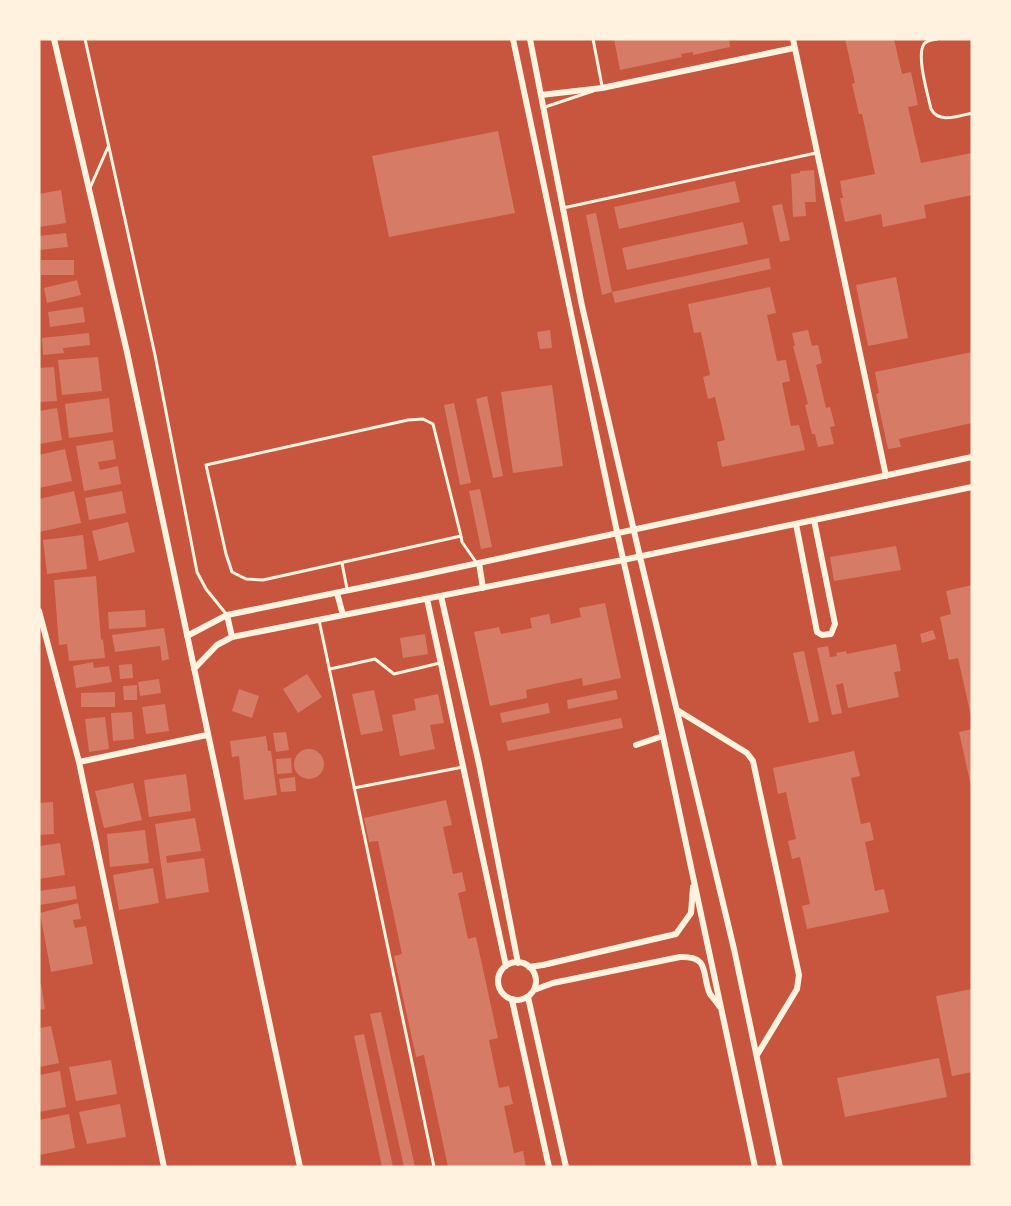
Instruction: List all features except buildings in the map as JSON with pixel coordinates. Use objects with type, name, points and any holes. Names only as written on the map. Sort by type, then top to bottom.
[{"type":"street","points":[[54,39],[127,352],[300,1167]]},
{"type":"street","points":[[513,39],[569,309],[755,1167]]},
{"type":"street","points":[[530,39],[582,306],[734,949],[780,1167]]},
{"type":"street","points":[[793,39],[886,476]]},
{"type":"street","points":[[541,95],[602,88],[795,48]]},
{"type":"street","points":[[786,50],[795,48]]},
{"type":"street","points":[[528,110],[543,108]]},
{"type":"street","points":[[569,309],[582,306]]},
{"type":"street","points":[[187,636],[227,615],[972,458]]},
{"type":"street","points":[[194,669],[217,645],[232,637],[640,557],[972,487]]},
{"type":"street","points":[[796,524],[817,632],[822,636],[831,634],[835,624],[814,520]]},
{"type":"street","points":[[478,563],[483,588]]},
{"type":"street","points":[[337,593],[343,615]]},
{"type":"street","points":[[441,596],[518,963]]},
{"type":"street","points":[[426,599],[506,966]]},
{"type":"street","points":[[39,611],[79,762],[164,1167]]},
{"type":"street","points":[[227,615],[232,637]]},
{"type":"street","points":[[677,710],[747,753],[753,761],[799,975],[797,989],[757,1055]]},
{"type":"street","points":[[79,762],[207,735]]},
{"type":"street","points":[[636,745],[663,735]]},
{"type":"street","points":[[529,967],[536,982],[534,990],[528,997],[512,1000],[504,996],[497,981],[499,973],[506,966],[518,963],[529,967],[543,965],[676,934],[691,913],[694,881]]},
{"type":"street","points":[[534,990],[553,983],[693,956],[701,962],[710,993],[721,1008]]},
{"type":"street","points":[[528,997],[566,1167]]},
{"type":"street","points":[[512,1000],[549,1167]]},
{"type":"lane","points":[[85,39],[155,355],[197,572],[206,589],[227,615]]},
{"type":"lane","points":[[593,39],[602,88]]},
{"type":"lane","points":[[937,39],[927,41],[923,45],[921,56],[931,109],[934,115],[943,119],[972,113]]},
{"type":"lane","points":[[543,108],[602,88],[786,50]]},
{"type":"lane","points":[[89,189],[108,146]]},
{"type":"lane","points":[[563,208],[816,153]]},
{"type":"lane","points":[[461,536],[263,580],[246,579],[232,572],[206,465],[408,420],[423,419],[433,424],[461,536],[462,542],[478,563]]},
{"type":"lane","points":[[342,563],[348,590]]},
{"type":"lane","points":[[319,620],[434,1167]]},
{"type":"lane","points":[[329,669],[375,659],[394,674],[441,663]]},
{"type":"lane","points":[[354,788],[463,767]]}]
